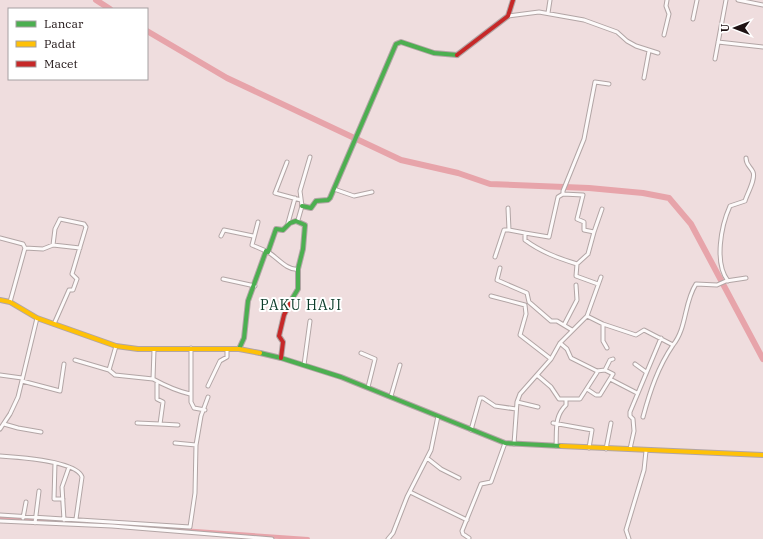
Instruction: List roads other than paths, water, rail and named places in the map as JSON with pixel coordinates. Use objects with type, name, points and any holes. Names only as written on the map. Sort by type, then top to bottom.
[{"type":"street","points":[[508,16],[513,0]]},
{"type":"street","points":[[548,13],[550,0]]},
{"type":"street","points":[[664,35],[669,17],[669,10],[666,6],[667,0]]},
{"type":"street","points":[[692,19],[697,0]]},
{"type":"street","points":[[715,59],[726,0]]},
{"type":"street","points":[[738,0],[763,5]]},
{"type":"street","points":[[302,206],[311,208],[316,201],[328,200],[356,140],[396,44],[401,42],[434,53],[457,56],[508,16],[539,12],[601,25],[617,32],[627,41],[647,48],[649,51],[658,53]]},
{"type":"street","points":[[718,42],[763,47]]},
{"type":"street","points":[[644,78],[649,51]]},
{"type":"street","points":[[495,257],[504,230],[549,237],[558,197],[563,193],[584,139],[595,82],[609,84]]},
{"type":"street","points":[[298,220],[302,206],[300,191],[310,157]]},
{"type":"street","points":[[727,281],[720,263],[723,228],[730,206],[745,201],[753,178],[752,172],[747,166],[746,158]]},
{"type":"street","points":[[287,162],[274,192],[276,194],[301,200]]},
{"type":"street","points":[[334,189],[354,196],[372,192]]},
{"type":"street","points":[[563,193],[583,195],[577,219],[584,222],[584,230],[594,232]]},
{"type":"street","points":[[238,349],[244,338],[248,301],[275,231],[276,229],[283,230],[288,223],[295,198]]},
{"type":"street","points":[[508,208],[509,230]]},
{"type":"street","points":[[598,284],[576,276],[577,264],[588,254],[602,209]]},
{"type":"street","points":[[53,245],[58,222],[63,219],[85,224],[80,248],[72,274],[76,279],[73,290],[69,290],[54,324]]},
{"type":"street","points":[[281,358],[283,342],[279,336],[284,316],[298,289],[298,269],[303,249],[306,224],[298,220],[288,223]]},
{"type":"street","points":[[258,222],[253,236],[252,245],[267,251],[293,269],[298,269]]},
{"type":"street","points":[[221,236],[224,230],[253,236]]},
{"type":"street","points":[[525,233],[525,240],[540,250],[563,260],[577,264]]},
{"type":"street","points":[[0,238],[22,243],[25,248],[10,302]]},
{"type":"street","points":[[25,248],[43,249],[53,245],[80,248]]},
{"type":"street","points":[[500,268],[497,280],[527,293],[529,302],[551,321],[557,321],[572,330]]},
{"type":"street","points":[[514,444],[516,409],[520,394],[551,359],[560,343],[587,316],[601,278]]},
{"type":"street","points":[[643,417],[653,383],[663,360],[679,337],[686,308],[696,284],[717,285],[727,281],[746,278]]},
{"type":"street","points":[[223,279],[255,286]]},
{"type":"street","points":[[564,325],[577,300],[576,285]]},
{"type":"street","points":[[491,296],[525,305],[526,308]]},
{"type":"street","points":[[0,300],[10,302],[37,318],[116,346],[154,350],[191,348],[238,349],[281,358],[368,387],[470,430],[505,443],[763,455]]},
{"type":"street","points":[[529,302],[526,308],[520,335],[551,359]]},
{"type":"street","points":[[587,316],[603,324],[636,335],[644,330],[673,344]]},
{"type":"street","points":[[0,429],[17,401],[37,318]]},
{"type":"street","points":[[304,365],[310,322]]},
{"type":"street","points":[[603,324],[603,341],[608,348]]},
{"type":"street","points":[[630,450],[634,428],[633,419],[629,414],[661,338]]},
{"type":"street","points":[[560,343],[570,354],[571,358],[598,371],[605,370],[613,374],[600,395],[596,395],[587,389]]},
{"type":"street","points":[[109,370],[116,346]]},
{"type":"street","points":[[191,348],[191,402],[194,408],[205,410]]},
{"type":"street","points":[[208,386],[220,361],[227,357],[227,349]]},
{"type":"street","points":[[153,379],[154,350]]},
{"type":"street","points":[[361,353],[375,359],[368,387]]},
{"type":"street","points":[[605,370],[610,360],[613,359]]},
{"type":"street","points":[[75,360],[109,370],[115,375],[153,379],[157,382],[168,385],[175,390],[190,394]]},
{"type":"street","points":[[0,375],[22,380],[58,392],[61,389],[61,375],[64,364]]},
{"type":"street","points":[[635,364],[646,372]]},
{"type":"street","points":[[391,396],[400,365]]},
{"type":"street","points":[[537,375],[551,387],[558,399],[566,400],[580,399],[598,371]]},
{"type":"street","points":[[610,379],[637,393]]},
{"type":"street","points":[[157,382],[157,399],[163,402],[160,424]]},
{"type":"street","points":[[189,529],[197,470],[196,445],[201,416],[205,410],[208,397]]},
{"type":"street","points":[[470,430],[480,398],[483,398],[495,406],[516,409]]},
{"type":"street","points":[[556,446],[555,423],[562,408],[566,405],[566,400]]},
{"type":"street","points":[[517,402],[538,407]]},
{"type":"street","points":[[388,539],[393,533],[410,492],[427,458],[436,430],[438,416]]},
{"type":"street","points":[[137,423],[178,425]]},
{"type":"street","points":[[555,423],[592,430],[589,448]]},
{"type":"street","points":[[606,448],[611,423]]},
{"type":"street","points":[[4,424],[41,432]]},
{"type":"street","points":[[175,443],[196,445]]},
{"type":"street","points":[[469,538],[462,532],[466,520],[480,486],[491,482],[505,443]]},
{"type":"street","points":[[629,539],[626,530],[644,470],[646,450]]},
{"type":"street","points":[[0,456],[55,463],[80,472],[82,477],[76,520]]},
{"type":"street","points":[[427,458],[441,470],[459,478]]},
{"type":"street","points":[[55,463],[54,499],[63,499]]},
{"type":"street","points":[[64,521],[63,485],[69,467]]},
{"type":"street","points":[[35,520],[39,491]]},
{"type":"street","points":[[410,492],[466,520]]},
{"type":"street","points":[[23,519],[26,502]]},
{"type":"street","points":[[0,515],[35,520],[189,529]]},
{"type":"street","points":[[0,521],[23,519]]},
{"type":"street","points":[[64,521],[76,520],[189,529],[212,537],[272,539]]},
{"type":"waterway","points":[[96,0],[108,8]]},
{"type":"waterway","points":[[148,32],[227,78],[401,160],[458,173],[490,184],[589,188],[643,193],[669,198],[691,224],[763,359]]},
{"type":"waterway","points":[[0,517],[110,525]]},
{"type":"waterway","points":[[125,526],[308,539]]},
{"type":"district","name":"PAKU HAJI","points":[[301,305]]}]
